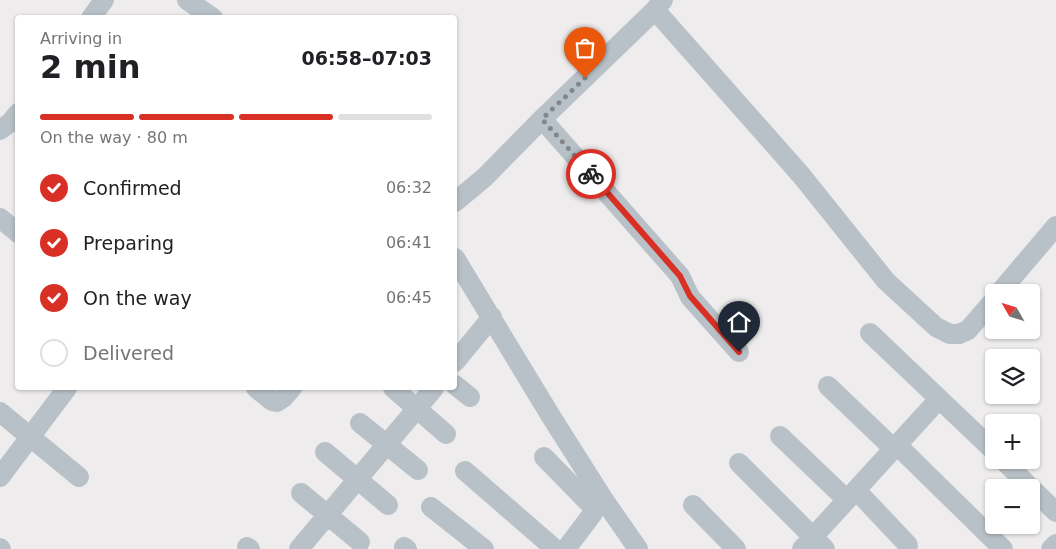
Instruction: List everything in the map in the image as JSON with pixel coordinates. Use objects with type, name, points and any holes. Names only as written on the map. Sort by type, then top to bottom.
[{"type":"street","points":[[93,15],[104,0]]},
{"type":"street","points":[[457,200],[485,178],[542,119],[659,5],[801,175],[886,281],[936,327],[950,334],[959,334],[968,330],[985,310]]},
{"type":"street","points":[[0,130],[15,116]]},
{"type":"street","points":[[542,119],[680,276],[690,296],[739,352]]},
{"type":"street","points":[[0,218],[15,230]]},
{"type":"street","points":[[1007,284],[1056,226]]},
{"type":"street","points":[[457,261],[552,418],[638,549]]},
{"type":"street","points":[[457,360],[492,317]]},
{"type":"street","points":[[870,333],[985,442]]},
{"type":"street","points":[[828,386],[1003,549]]},
{"type":"street","points":[[0,477],[65,390]]},
{"type":"street","points":[[258,390],[272,401],[277,402],[290,390]]},
{"type":"street","points":[[395,390],[446,434]]},
{"type":"street","points":[[299,549],[432,390]]},
{"type":"street","points":[[739,463],[813,545],[851,495],[939,398]]},
{"type":"street","points":[[0,412],[78,476]]},
{"type":"street","points":[[360,423],[418,470]]},
{"type":"street","points":[[780,436],[908,545]]},
{"type":"street","points":[[325,452],[388,505]]},
{"type":"street","points":[[544,457],[590,504],[593,510],[593,514],[566,549]]},
{"type":"street","points":[[1012,469],[1022,479]]},
{"type":"street","points":[[465,472],[555,549]]},
{"type":"street","points":[[301,492],[360,542]]},
{"type":"street","points":[[1040,497],[1056,512]]},
{"type":"street","points":[[693,505],[736,549]]},
{"type":"street","points":[[431,507],[484,549]]},
{"type":"street","points":[[1051,549],[1056,544]]},
{"type":"way so far","points":[[585,78],[542,119],[591,174]]},
{"type":"route","points":[[591,174],[680,276],[690,296],[739,352]]}]
